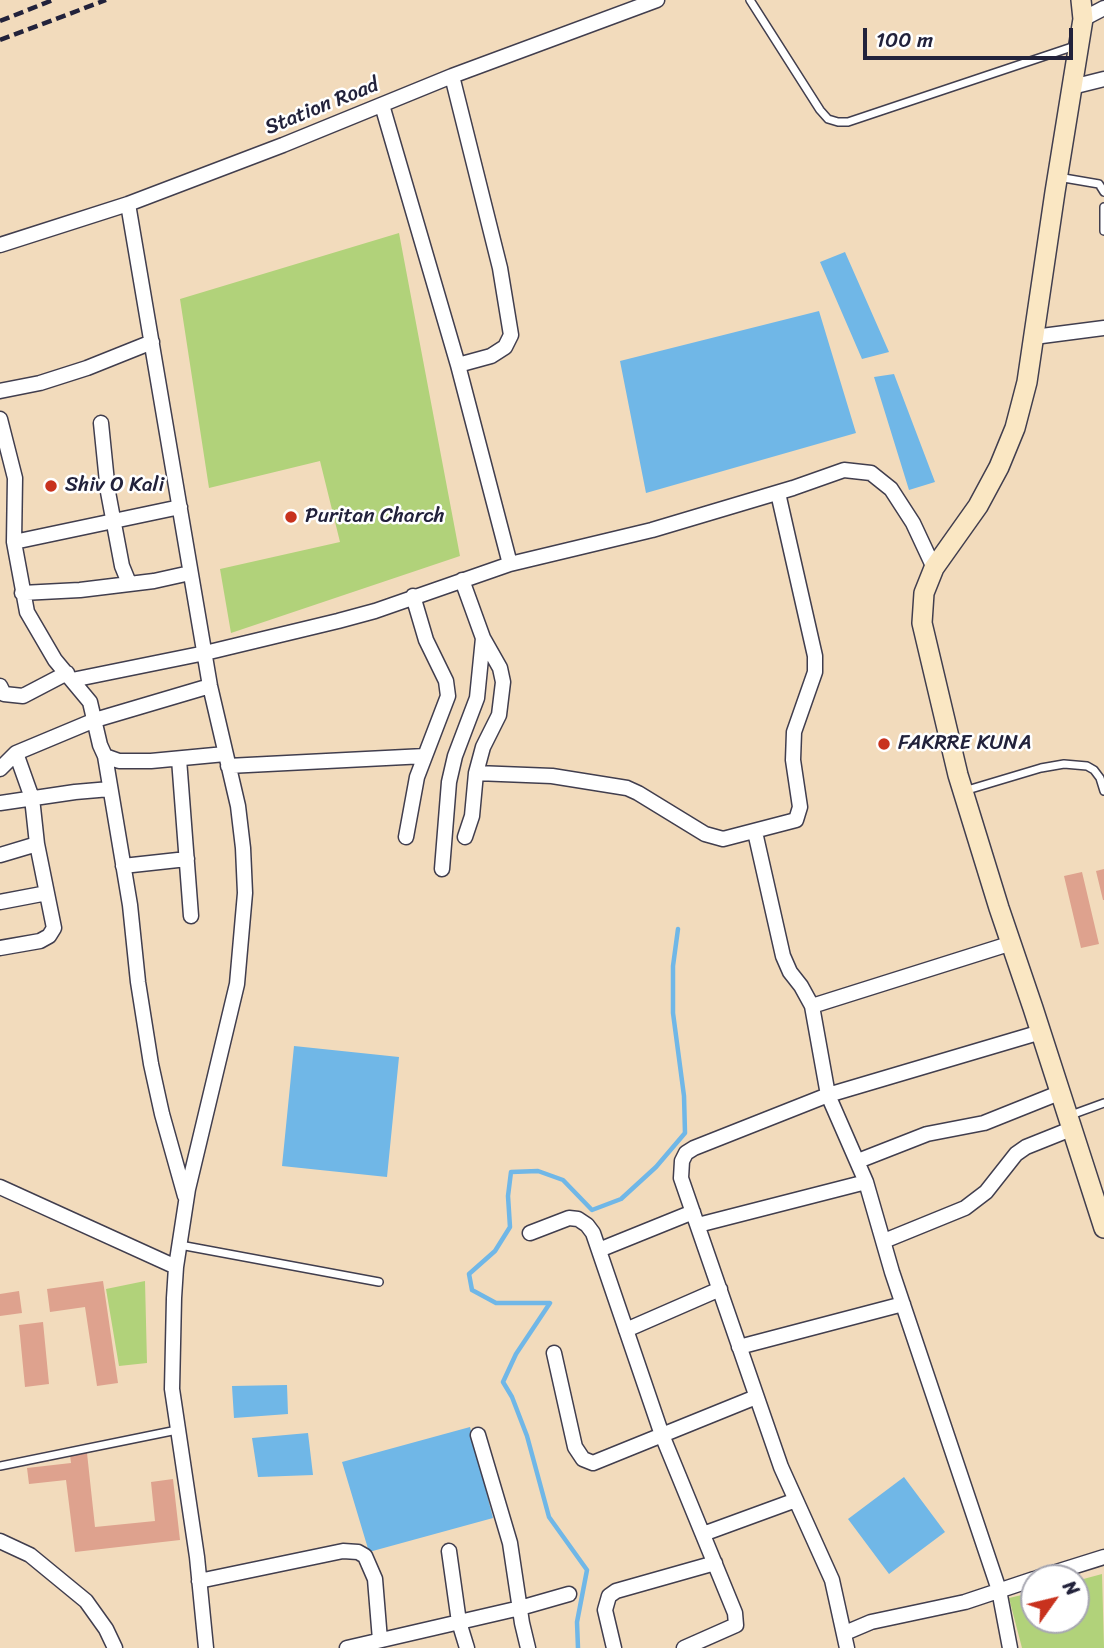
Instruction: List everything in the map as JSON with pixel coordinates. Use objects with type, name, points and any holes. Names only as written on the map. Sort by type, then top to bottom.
[{"type":"main road","points":[[1094,11],[1079,45],[1027,382],[1015,428],[999,467],[978,506],[933,568],[925,593],[922,623],[963,791],[1104,1228]]},
{"type":"street","name":"Station Road","points":[[0,245],[128,204],[452,76],[657,0]]},
{"type":"street","points":[[452,76],[500,268],[511,335],[505,347],[491,356],[458,365]]},
{"type":"street","points":[[1072,87],[1104,79]]},
{"type":"street","points":[[383,105],[458,365],[510,564]]},
{"type":"street","points":[[128,204],[210,686],[238,806],[243,848],[245,892],[237,984],[186,1200],[176,1267],[173,1389],[206,1648]]},
{"type":"street","points":[[1034,337],[1104,328]]},
{"type":"street","points":[[0,390],[40,383],[152,342]]},
{"type":"street","points":[[0,419],[15,478],[13,542],[27,612],[36,629],[90,702],[105,756],[150,1063],[186,1200]]},
{"type":"street","points":[[100,423],[122,566],[130,583]]},
{"type":"street","points":[[0,686],[4,694],[23,696],[70,677],[205,653],[338,621],[375,611],[510,564],[612,541],[844,470],[871,473],[891,489],[913,523],[933,568]]},
{"type":"street","points":[[476,773],[552,776],[627,789],[713,837],[723,839],[796,820],[800,814],[793,760],[794,732],[814,672],[813,641],[778,492]]},
{"type":"street","points":[[13,542],[180,507]]},
{"type":"street","points":[[22,593],[80,590],[154,581],[190,573]]},
{"type":"street","points":[[462,580],[483,638],[500,668],[503,699],[499,715],[483,747],[476,773],[472,816],[465,837]]},
{"type":"street","points":[[406,837],[412,798],[448,696],[446,681],[426,640],[413,596]]},
{"type":"street","points":[[442,869],[449,782],[455,756],[477,698],[483,638]]},
{"type":"street","points":[[0,769],[16,753],[95,720],[210,686]]},
{"type":"street","points":[[0,948],[40,941],[49,936],[54,928],[37,844],[32,798],[16,753]]},
{"type":"street","points":[[105,756],[119,761],[425,756]]},
{"type":"street","points":[[179,759],[191,916]]},
{"type":"street","points":[[0,803],[110,789]]},
{"type":"street","points":[[755,832],[783,956],[812,1006],[828,1095],[866,1182],[903,1304],[999,1590],[1010,1648]]},
{"type":"street","points":[[0,855],[37,844]]},
{"type":"street","points":[[123,866],[187,859]]},
{"type":"street","points":[[0,902],[47,893]]},
{"type":"street","points":[[812,1006],[1012,943]]},
{"type":"street","points":[[847,1648],[832,1580],[781,1467],[695,1219],[680,1168],[686,1153],[694,1148],[828,1095],[1041,1032]]},
{"type":"street","points":[[858,1161],[927,1134],[1005,1115],[1059,1093]]},
{"type":"street","points":[[884,1241],[971,1204],[986,1192],[1016,1154],[1069,1123]]},
{"type":"street","points":[[599,1251],[695,1219],[866,1182]]},
{"type":"street","points":[[0,1186],[176,1267]]},
{"type":"street","points":[[530,1233],[569,1218],[578,1219],[593,1233],[662,1435],[735,1613],[736,1625],[684,1648]]},
{"type":"street","points":[[626,1330],[720,1289]]},
{"type":"street","points":[[739,1347],[903,1304]]},
{"type":"street","points":[[554,1353],[575,1447],[583,1459],[593,1463],[756,1397]]},
{"type":"street","points":[[478,1435],[510,1543],[528,1648]]},
{"type":"street","points":[[703,1535],[796,1500]]},
{"type":"street","points":[[0,1541],[30,1555],[86,1601],[116,1648]]},
{"type":"street","points":[[199,1581],[343,1551],[358,1552],[365,1556],[375,1579],[380,1640]]},
{"type":"street","points":[[449,1551],[459,1622],[467,1648]]},
{"type":"street","points":[[1081,1564],[1104,1557]]},
{"type":"street","points":[[614,1648],[605,1610],[608,1597],[616,1591],[715,1563]]},
{"type":"street","points":[[845,1633],[871,1622],[965,1602],[1020,1583]]},
{"type":"street","points":[[347,1648],[569,1594]]},
{"type":"lane","points":[[750,0],[820,110],[828,119],[838,122],[848,122],[1079,45]]},
{"type":"lane","points":[[1057,177],[1098,184],[1104,192]]},
{"type":"lane","points":[[1104,207],[1104,231]]},
{"type":"lane","points":[[963,791],[1041,768],[1065,764],[1087,766],[1094,770],[1104,791]]},
{"type":"lane","points":[[1069,1123],[1104,1103]]},
{"type":"lane","points":[[180,1245],[379,1282]]},
{"type":"lane","points":[[0,1466],[178,1430]]},
{"type":"green space","points":[[399,233],[460,556],[231,633],[220,569],[340,542],[320,461],[209,488],[180,299]]},
{"type":"green space","points":[[145,1281],[147,1363],[119,1366],[106,1289]]},
{"type":"green space","points":[[1102,1574],[1104,1648],[1022,1648],[1009,1598],[1020,1595],[1020,1634],[1090,1634],[1090,1577]]},
{"type":"water","points":[[845,252],[889,352],[862,359],[820,262]]},
{"type":"water","points":[[819,311],[856,433],[646,493],[620,361]]},
{"type":"water","points":[[894,374],[935,482],[909,490],[874,377]]},
{"type":"water","points":[[294,1046],[399,1057],[387,1177],[282,1166]]},
{"type":"water","points":[[287,1385],[288,1414],[234,1418],[232,1386]]},
{"type":"water","points":[[470,1427],[493,1518],[369,1552],[342,1462]]},
{"type":"water","points":[[308,1433],[313,1475],[258,1477],[252,1438]]},
{"type":"water","points":[[904,1477],[945,1532],[889,1574],[848,1519]]},
{"type":"building","points":[[1104,869],[1104,900],[1103,900],[1096,871]]},
{"type":"building","points":[[1082,872],[1099,944],[1081,948],[1064,876]]},
{"type":"building","points":[[103,1281],[118,1383],[97,1386],[85,1307],[50,1312],[47,1289]]},
{"type":"building","points":[[19,1291],[22,1313],[0,1316],[0,1294]]},
{"type":"building","points":[[43,1322],[49,1384],[25,1387],[19,1325]]},
{"type":"building","points":[[87,1453],[95,1527],[155,1521],[151,1482],[173,1479],[180,1540],[75,1552],[66,1480],[29,1484],[27,1468],[71,1463],[70,1455]]},
{"type":"waterway","points":[[578,1648],[577,1622],[587,1570],[549,1517],[527,1436],[512,1397],[503,1382],[516,1354],[550,1303],[496,1303],[472,1290],[469,1274],[495,1251],[510,1227],[508,1196],[511,1172],[538,1171],[563,1180],[592,1210],[621,1199],[656,1167],[685,1133],[684,1096],[673,1013],[673,966],[678,929]]},
{"type":"railway","points":[[0,21],[53,0]]},
{"type":"railway","points":[[0,40],[106,0]]},
{"type":"place","name":"Shiv O Kali","points":[[51,486]]},
{"type":"place","name":"Puritan Charch","points":[[291,517]]},
{"type":"place","name":"FAKRRE KUNA","points":[[884,744]]}]
